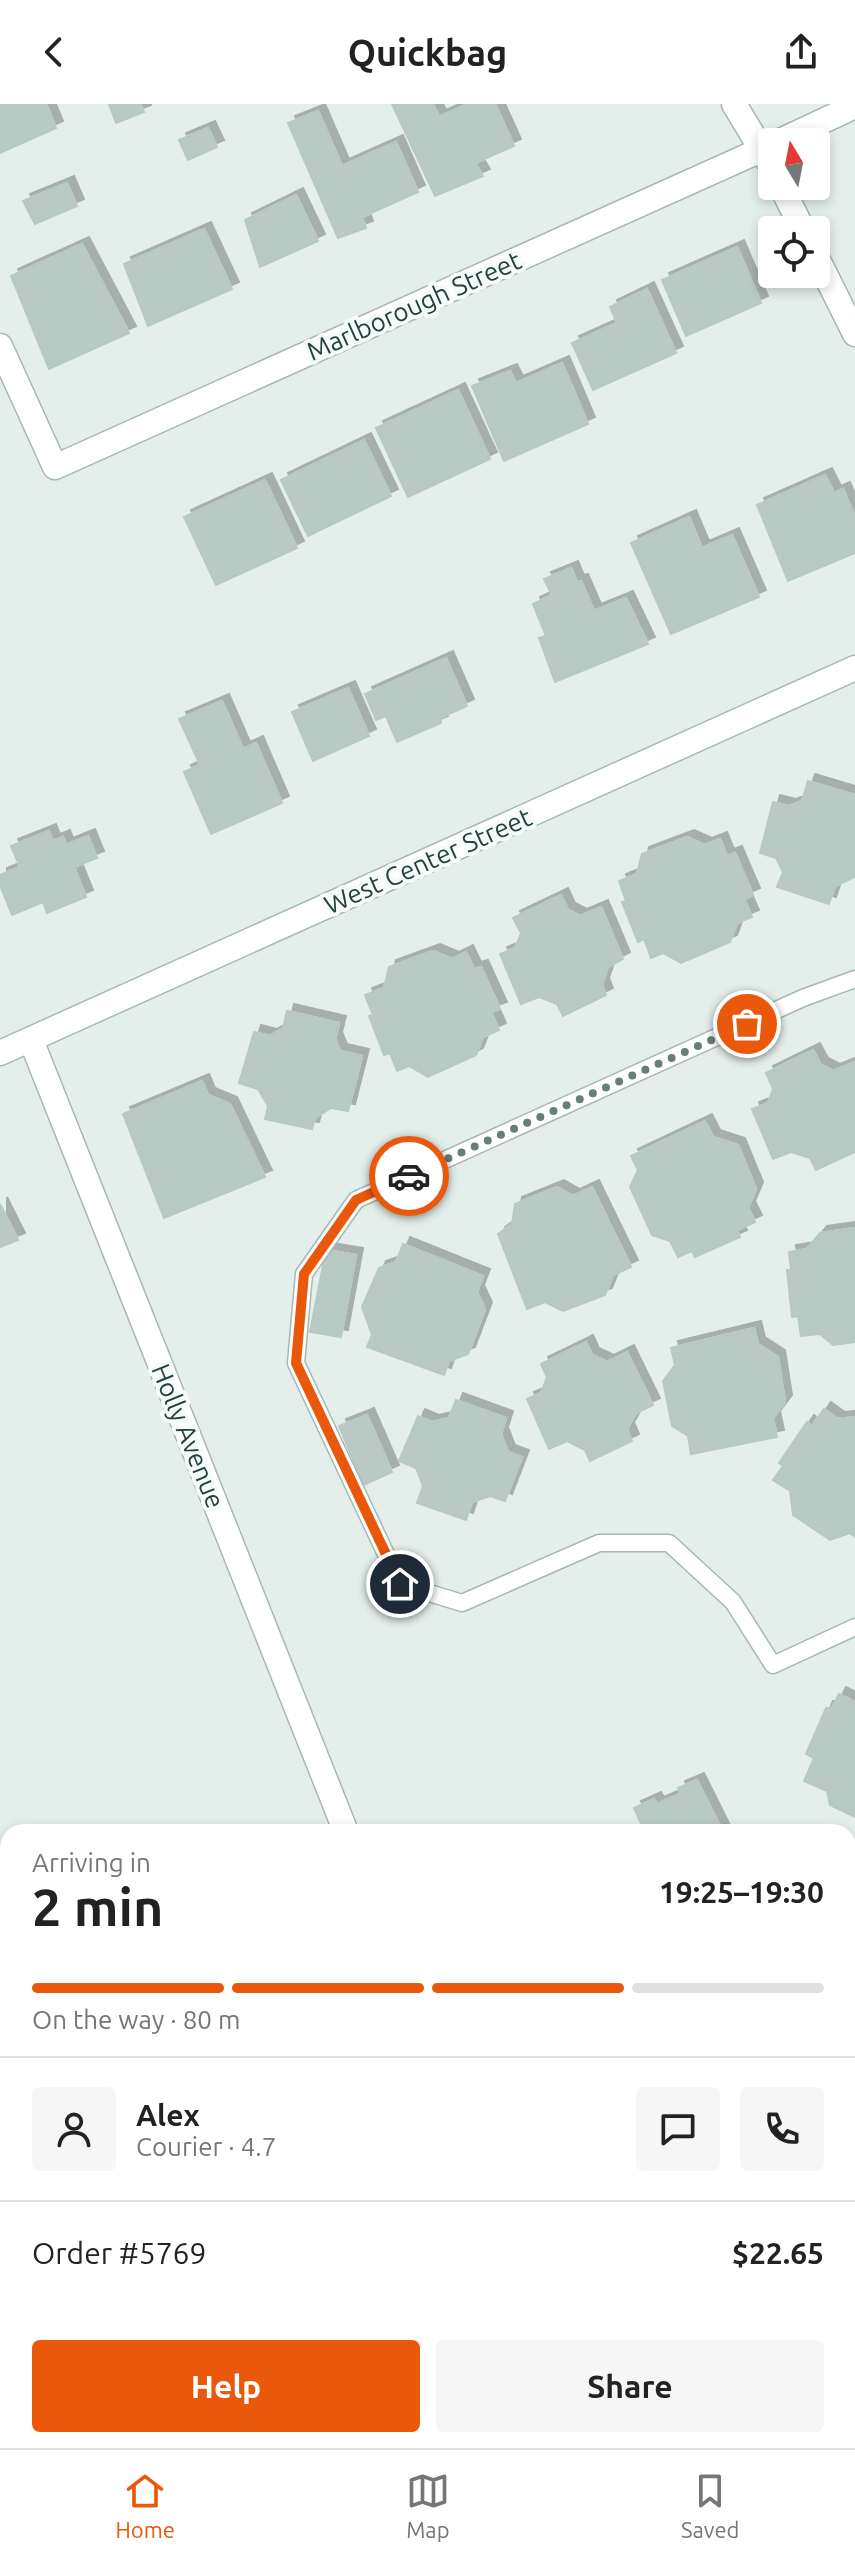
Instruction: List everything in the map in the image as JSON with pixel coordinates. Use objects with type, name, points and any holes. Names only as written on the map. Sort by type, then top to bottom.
[{"type":"street","points":[[734,104],[758,134]]},
{"type":"street","name":"Marlborough Street","points":[[814,128],[855,106]]},
{"type":"street","name":"Marlborough Street","points":[[0,346],[55,467],[758,157]]},
{"type":"street","points":[[830,284],[855,334]]},
{"type":"street","name":"West Center Street","points":[[0,1053],[855,668]]},
{"type":"street","name":"Holly Avenue","points":[[31,1040],[343,1824]]},
{"type":"lane","points":[[855,979],[803,998],[356,1200],[304,1274],[296,1363],[400,1584],[462,1603],[599,1543],[669,1543],[733,1602],[773,1665],[855,1627]]},
{"type":"building","points":[[0,104],[46,104],[56,128],[0,153]]},
{"type":"building","points":[[109,104],[140,104],[144,112],[116,123]]},
{"type":"building","points":[[392,104],[433,104],[439,117],[468,104],[495,104],[514,146],[475,163],[483,176],[435,196]]},
{"type":"building","points":[[318,111],[342,166],[396,142],[418,192],[362,217],[366,228],[338,238],[288,123]]},
{"type":"building","points":[[208,128],[217,147],[188,160],[179,140]]},
{"type":"building","points":[[67,183],[77,206],[35,224],[23,201]]},
{"type":"building","points":[[296,195],[318,241],[260,267],[245,220]]},
{"type":"building","points":[[204,229],[232,289],[148,326],[124,264]]},
{"type":"building","points":[[82,244],[129,333],[49,369],[11,276]]},
{"type":"building","points":[[737,247],[761,303],[686,336],[662,280]]},
{"type":"building","points":[[647,289],[676,353],[593,390],[572,343],[617,323],[610,307]]},
{"type":"building","points":[[562,363],[588,424],[504,461],[472,386],[510,371],[516,383]]},
{"type":"building","points":[[458,390],[490,459],[408,497],[376,428]]},
{"type":"building","points":[[364,440],[391,496],[308,536],[281,480]]},
{"type":"building","points":[[825,475],[834,493],[843,489],[855,517],[855,553],[788,581],[757,505]]},
{"type":"building","points":[[265,480],[297,548],[216,585],[184,517]]},
{"type":"building","points":[[689,517],[702,548],[732,535],[759,597],[671,634],[631,543]]},
{"type":"building","points":[[571,568],[577,582],[581,581],[594,611],[626,598],[648,644],[555,682],[539,638],[546,636],[533,604],[552,595],[544,579]]},
{"type":"building","points":[[446,658],[467,706],[440,718],[441,723],[397,742],[386,716],[376,720],[365,694]]},
{"type":"building","points":[[348,688],[369,736],[313,761],[292,712]]},
{"type":"building","points":[[222,701],[243,749],[256,743],[282,803],[211,834],[184,772],[200,765],[179,719]]},
{"type":"building","points":[[808,781],[855,795],[855,877],[835,886],[829,904],[777,887],[783,872],[776,858],[760,853],[773,802],[789,806],[802,801]]},
{"type":"building","points":[[49,831],[53,841],[63,837],[66,845],[88,836],[97,858],[74,867],[86,897],[47,913],[43,902],[12,915],[0,885],[0,875],[20,867],[11,846]]},
{"type":"building","points":[[687,837],[705,845],[720,839],[727,856],[735,853],[753,895],[744,899],[752,917],[737,923],[730,942],[681,963],[663,953],[651,958],[644,939],[638,942],[622,902],[626,901],[619,881],[637,874],[642,854]]},
{"type":"building","points":[[561,895],[568,910],[580,916],[601,907],[623,959],[608,967],[602,985],[606,995],[563,1016],[557,1004],[539,997],[521,1004],[500,954],[515,948],[521,933],[513,918]]},
{"type":"building","points":[[433,951],[452,959],[466,952],[474,969],[481,967],[500,1009],[491,1012],[499,1030],[483,1037],[476,1055],[428,1077],[409,1066],[397,1071],[390,1053],[384,1055],[369,1016],[373,1015],[365,995],[384,988],[389,967]]},
{"type":"building","points":[[287,1011],[339,1023],[335,1039],[340,1051],[362,1056],[348,1111],[331,1108],[315,1118],[312,1129],[265,1119],[268,1106],[258,1089],[239,1083],[254,1032],[270,1036],[283,1028]]},
{"type":"building","points":[[813,1050],[821,1065],[833,1071],[855,1062],[855,1152],[816,1170],[810,1158],[791,1152],[773,1159],[752,1109],[768,1103],[773,1089],[766,1073]]},
{"type":"building","points":[[202,1081],[208,1095],[230,1104],[265,1177],[164,1218],[123,1114]]},
{"type":"building","points":[[705,1121],[713,1137],[738,1145],[756,1189],[748,1208],[755,1222],[737,1230],[740,1237],[695,1257],[692,1251],[678,1257],[670,1241],[652,1235],[630,1187],[638,1170],[631,1156]]},
{"type":"building","points":[[557,1187],[573,1196],[592,1187],[631,1267],[613,1275],[605,1295],[563,1311],[545,1302],[527,1309],[498,1234],[512,1224],[515,1204]]},
{"type":"building","points":[[0,1204],[18,1240],[0,1247]]},
{"type":"building","points":[[855,1228],[855,1342],[833,1345],[820,1334],[801,1336],[798,1316],[792,1317],[787,1270],[791,1270],[789,1252],[807,1249],[820,1233]]},
{"type":"building","points":[[403,1244],[483,1276],[477,1292],[485,1309],[468,1354],[449,1361],[444,1375],[367,1347],[372,1335],[362,1307],[379,1268],[396,1262]]},
{"type":"building","points":[[326,1250],[356,1255],[341,1337],[310,1332]]},
{"type":"building","points":[[754,1328],[758,1344],[778,1357],[785,1402],[773,1418],[777,1437],[691,1454],[688,1436],[672,1426],[663,1381],[675,1365],[671,1348]]},
{"type":"building","points":[[586,1342],[592,1355],[607,1362],[627,1352],[653,1405],[636,1413],[627,1429],[632,1441],[590,1461],[585,1450],[567,1441],[549,1449],[527,1399],[541,1393],[547,1377],[541,1364]]},
{"type":"building","points":[[456,1400],[506,1418],[501,1434],[508,1452],[522,1457],[505,1501],[490,1496],[472,1502],[466,1520],[417,1503],[423,1486],[416,1468],[399,1461],[418,1416],[432,1422],[449,1418]]},
{"type":"building","points":[[824,1409],[838,1419],[855,1417],[855,1537],[850,1533],[830,1540],[793,1515],[790,1491],[773,1480],[783,1466],[779,1463],[807,1422],[812,1426]]},
{"type":"building","points":[[367,1415],[392,1472],[364,1485],[339,1426]]},
{"type":"building","points":[[839,1694],[855,1702],[855,1817],[830,1805],[827,1791],[804,1781],[814,1758],[806,1754],[826,1708],[832,1708]]},
{"type":"building","points":[[697,1780],[719,1824],[641,1824],[634,1808],[654,1799],[657,1804],[680,1794],[678,1788]]},
{"type":"way so far","points":[[409,1176],[747,1024]]},
{"type":"route","points":[[400,1584],[296,1363],[304,1274],[356,1200],[409,1176]]}]
